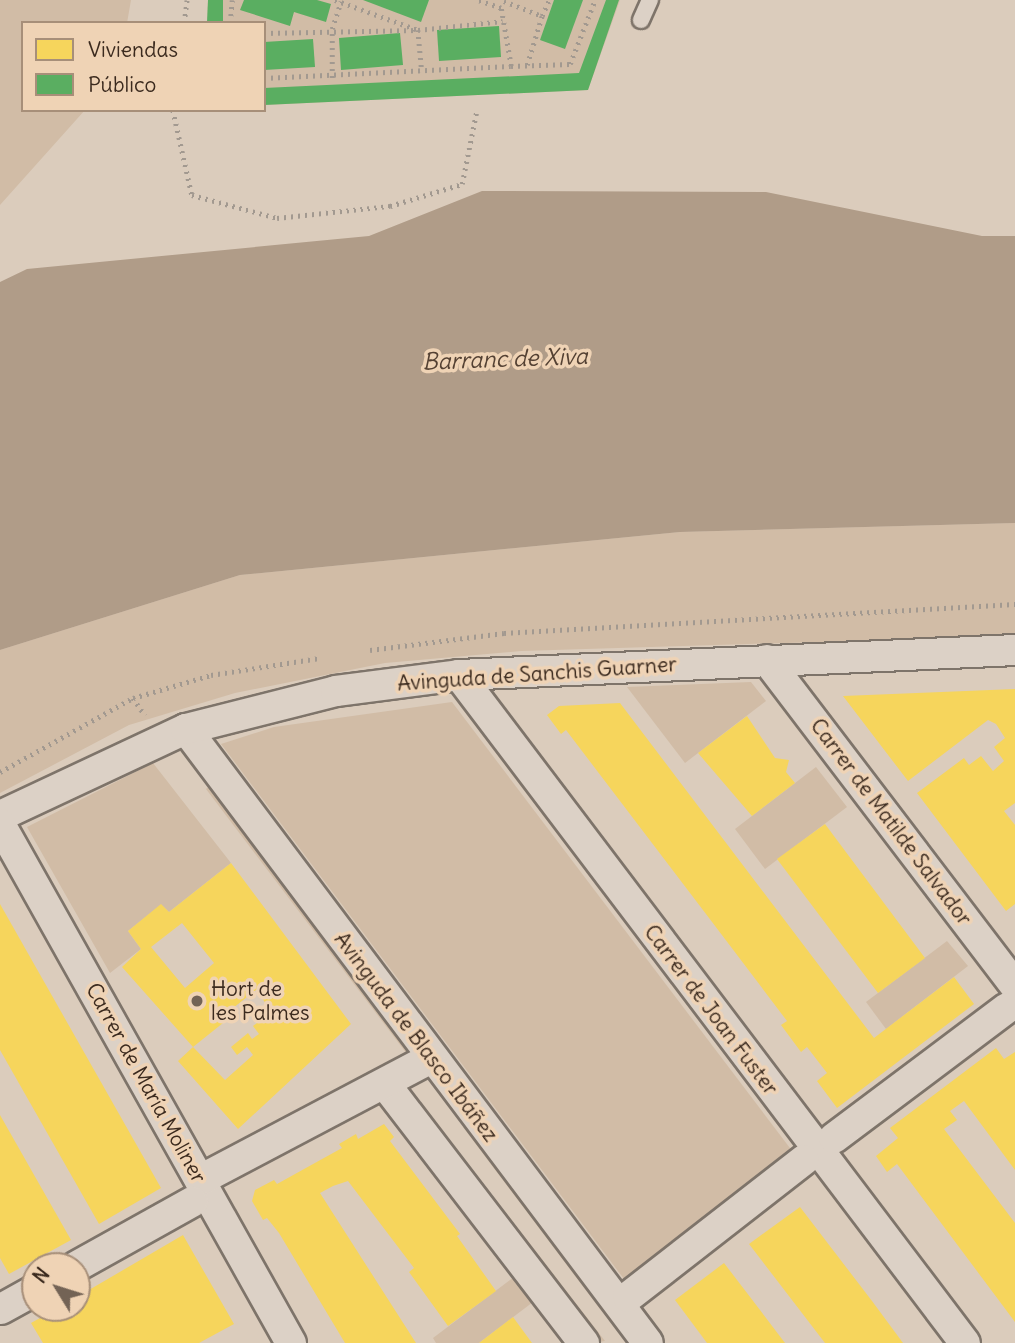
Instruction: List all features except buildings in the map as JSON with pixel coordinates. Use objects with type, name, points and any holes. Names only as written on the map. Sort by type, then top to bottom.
[{"type":"street","name":"Avinguda de Sanchis Guarner","points":[[0,816],[187,729],[336,691],[459,675],[1015,650]]},
{"type":"street","name":"Carrer de Matilde Salvador","points":[[767,660],[1011,997]]},
{"type":"street","name":"Carrer de Joan Fuster","points":[[459,675],[965,1343]]},
{"type":"street","name":"Avinguda de Blasco Ibáñez","points":[[187,729],[431,1058],[648,1343]]},
{"type":"street","name":"Carrer de María Moliner","points":[[0,824],[196,1191],[291,1343]]},
{"type":"street","points":[[834,1138],[1011,997]]},
{"type":"street","points":[[91,1257],[196,1191],[431,1058]]},
{"type":"street","points":[[385,1084],[584,1343]]},
{"type":"street","points":[[628,1297],[804,1160]]},
{"type":"street","points":[[1,1309],[21,1298]]},
{"type":"lane","points":[[641,20],[650,0]]},
{"type":"path","points":[[184,21],[187,0]]},
{"type":"path","points":[[230,21],[232,0]]},
{"type":"path","points":[[476,0],[501,8]]},
{"type":"path","points":[[527,65],[548,0]]},
{"type":"path","points":[[266,78],[332,78],[570,64],[595,0]]},
{"type":"path","points":[[332,78],[332,29],[339,1],[418,30]]},
{"type":"path","points":[[511,66],[501,8],[504,1],[542,16]]},
{"type":"path","points":[[266,33],[332,29],[418,30],[503,21]]},
{"type":"path","points":[[418,30],[422,72]]},
{"type":"path","points":[[173,112],[192,195],[276,218],[390,206],[462,184],[477,109]]},
{"type":"path","points":[[133,698],[148,718]]},
{"type":"shaded area","points":[[0,0],[131,0],[127,21],[21,21],[21,112],[83,112],[0,205]]},
{"type":"shaded area","points":[[208,0],[620,0],[588,90],[266,105],[266,21],[207,21]]},
{"type":"shaded area","points":[[1015,523],[1015,636],[521,651],[385,663],[235,693],[129,725],[0,793],[0,650],[240,575],[680,532]]},
{"type":"shaded area","points":[[751,682],[766,701],[685,763],[627,687]]},
{"type":"shaded area","points":[[452,702],[796,1156],[627,1283],[221,744],[274,727]]},
{"type":"shaded area","points":[[153,763],[231,863],[169,912],[161,905],[128,931],[141,949],[110,973],[27,827]]},
{"type":"shaded area","points":[[816,767],[847,807],[765,869],[735,829]]},
{"type":"shaded area","points":[[213,783],[411,1050],[407,1054],[206,789]]},
{"type":"shaded area","points":[[947,941],[968,966],[886,1029],[866,1002]]},
{"type":"shaded area","points":[[471,1122],[609,1301],[600,1309],[463,1127]]},
{"type":"shaded area","points":[[448,1138],[605,1341],[592,1343],[439,1144]]},
{"type":"shaded area","points":[[514,1277],[533,1302],[479,1343],[436,1343],[433,1338]]},
{"type":"water","name":"Barranc de Xiva","points":[[482,191],[766,192],[982,236],[1015,236],[1015,523],[680,532],[240,575],[0,650],[0,282],[27,269],[369,236]]},
{"type":"place","name":"Hort de les Palmes","points":[[197,1001]]}]
